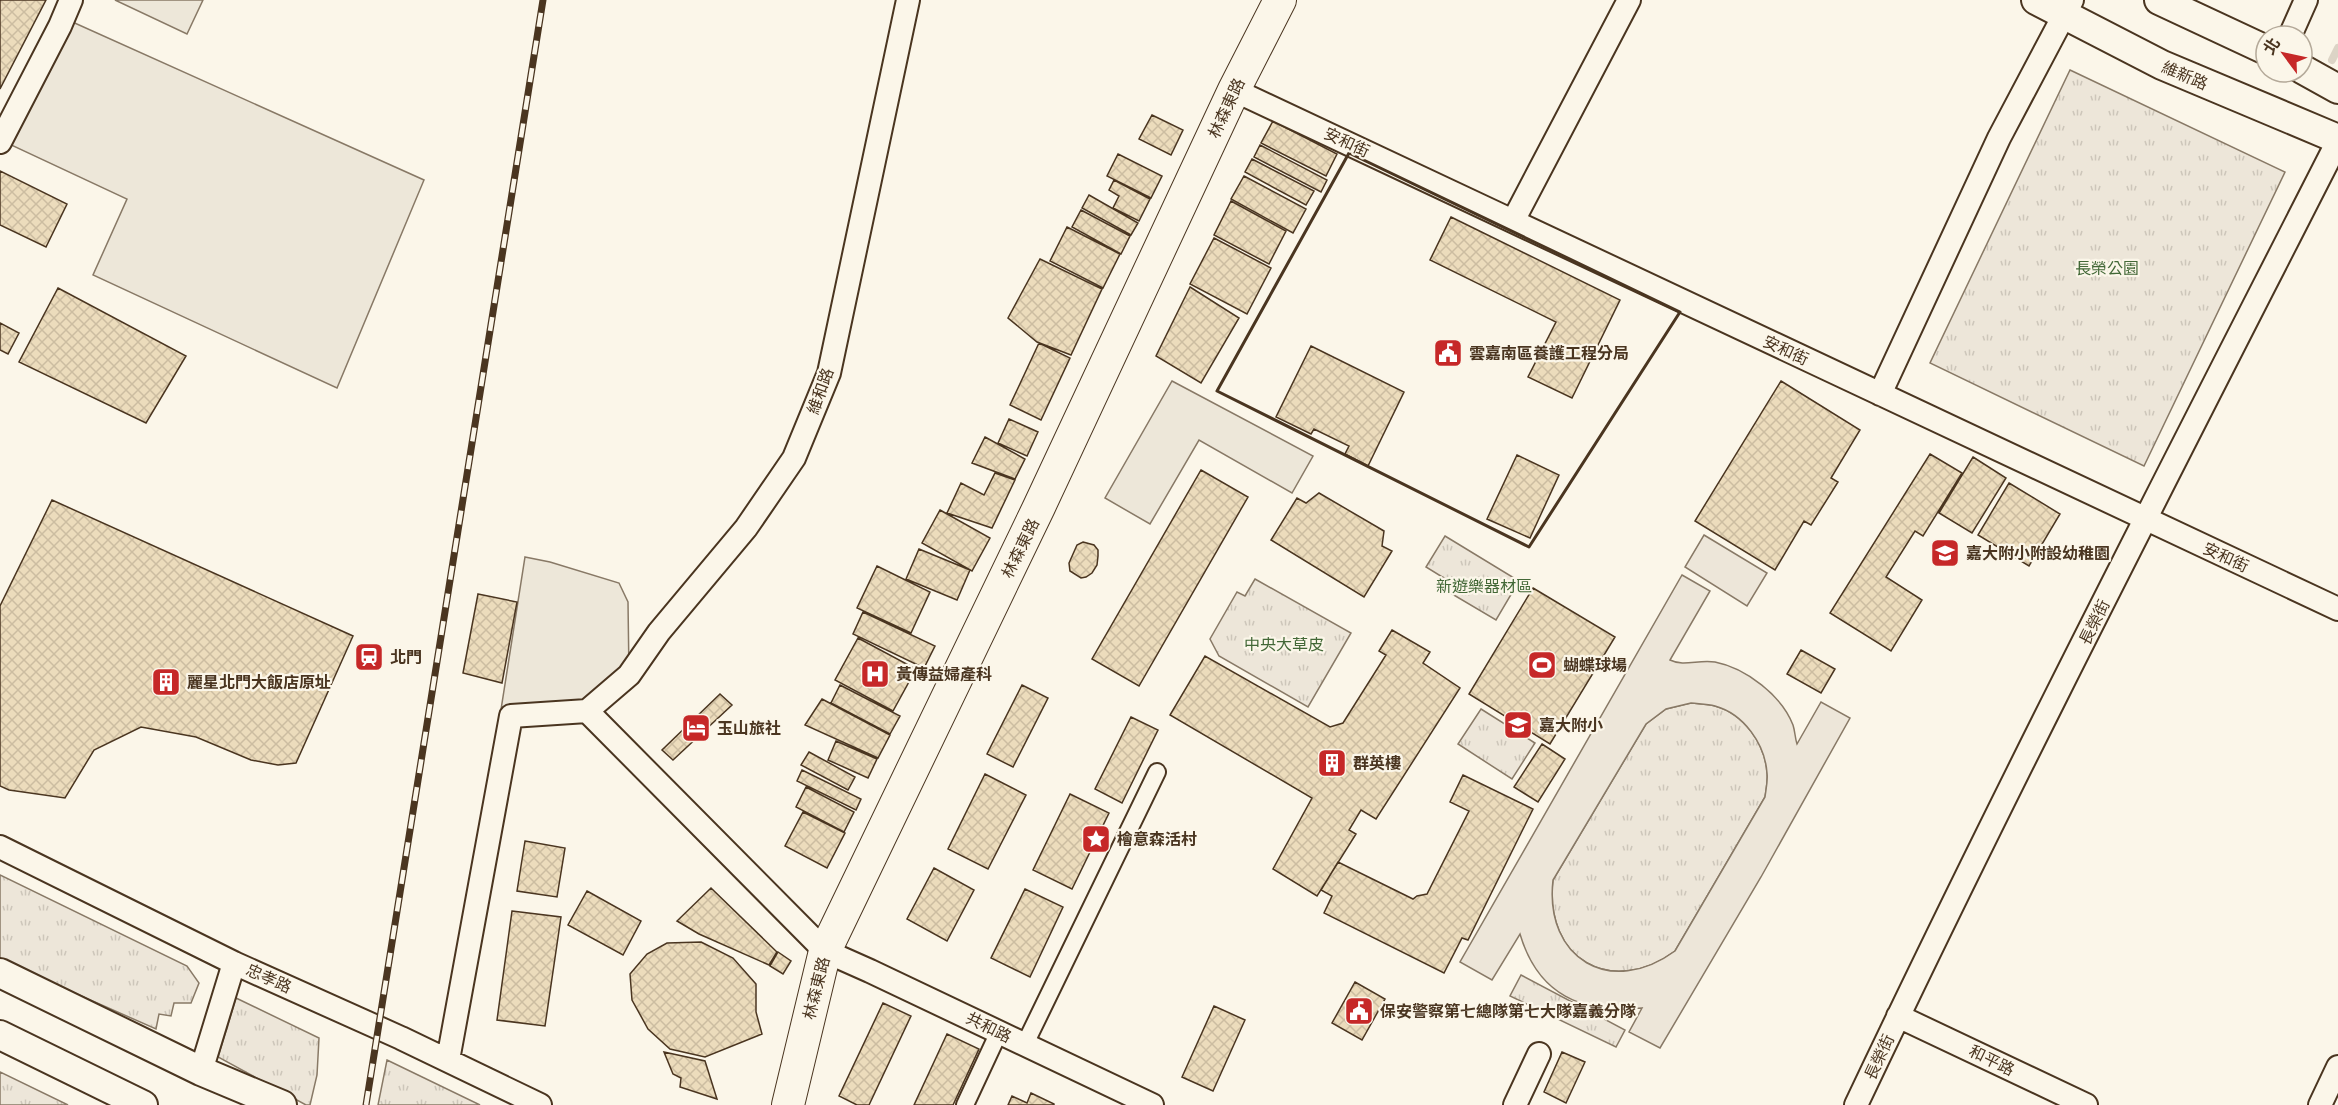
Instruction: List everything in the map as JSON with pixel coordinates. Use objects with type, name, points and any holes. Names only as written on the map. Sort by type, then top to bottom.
[{"type":"main road","name":"林森東路","points":[[788,1105],[825,951],[1039,507],[1234,90],[1280,0]]},
{"type":"street","points":[[0,142],[71,0]]},
{"type":"street","name":"維和路","points":[[587,711],[629,675],[659,632],[746,528],[794,458],[829,373],[908,0]]},
{"type":"street","points":[[1513,221],[1629,0]]},
{"type":"street","name":"維新路","points":[[2036,0],[2068,7],[2162,65],[2338,140]]},
{"type":"street","points":[[2159,0],[2254,44]]},
{"type":"street","points":[[2295,24],[2306,0]]},
{"type":"street","points":[[1880,394],[1999,138],[2068,7]]},
{"type":"street","points":[[2314,76],[2338,89]]},
{"type":"street","name":"安和街","points":[[1234,90],[2338,609]]},
{"type":"street","name":"長榮街","points":[[1856,1105],[1898,1016],[2146,519],[2338,140]]},
{"type":"street","points":[[448,1060],[511,716],[587,711],[825,951]]},
{"type":"street","points":[[1025,1044],[1157,772]]},
{"type":"street","name":"忠孝路","points":[[0,847],[234,963],[448,1060],[540,1105]]},
{"type":"street","name":"共和路","points":[[825,951],[1152,1105]]},
{"type":"street","points":[[201,1071],[234,963]]},
{"type":"street","points":[[0,973],[201,1071],[282,1105]]},
{"type":"street","name":"和平路","points":[[1898,1016],[2086,1105]]},
{"type":"street","points":[[965,1105],[999,1032]]},
{"type":"street","points":[[0,1035],[143,1105]]},
{"type":"street","points":[[1515,1105],[1539,1054]]},
{"type":"street","points":[[2320,1105],[2338,1067]]},
{"type":"green space","name":"長榮公園","points":[[2070,70],[2285,172],[2144,466],[1930,363]]},
{"type":"green space","points":[[1704,535],[1767,573],[1747,606],[1685,567]]},
{"type":"green space","name":"新遊樂器材區","points":[[1445,536],[1519,581],[1496,620],[1452,594],[1457,586],[1426,567]]},
{"type":"green space","points":[[1682,575],[1710,591],[1670,660],[1681,663],[1715,662],[1739,670],[1750,677],[1762,685],[1781,704],[1793,725],[1797,744],[1821,702],[1850,718],[1761,877],[1660,1048],[1629,1032],[1642,1008],[1600,1008],[1565,996],[1551,986],[1538,972],[1520,934],[1492,980],[1460,962]],"holes":[[[1691,703],[1712,705],[1725,710],[1744,723],[1762,751],[1767,779],[1765,797],[1675,951],[1651,965],[1628,971],[1606,970],[1587,963],[1571,950],[1559,931],[1553,908],[1553,880],[1646,724],[1666,709]]]},
{"type":"green space","name":"中央大草皮","points":[[1255,579],[1351,633],[1308,707],[1219,656],[1210,639],[1237,592],[1245,596]]},
{"type":"green space","points":[[1691,703],[1712,705],[1725,710],[1744,723],[1762,751],[1767,779],[1765,797],[1675,951],[1651,965],[1628,971],[1606,970],[1587,963],[1571,950],[1559,931],[1553,908],[1553,880],[1646,724],[1666,709]]},
{"type":"green space","points":[[1481,709],[1535,743],[1512,779],[1458,744]]},
{"type":"green space","points":[[0,875],[187,966],[199,983],[191,1003],[174,1003],[171,1016],[159,1014],[156,1029],[0,960]]},
{"type":"green space","points":[[1521,975],[1625,1030],[1616,1047],[1510,996]]},
{"type":"green space","points":[[236,998],[319,1038],[317,1075],[310,1105],[306,1105],[218,1057]]},
{"type":"green space","points":[[387,1060],[480,1105],[378,1105]]},
{"type":"green space","points":[[0,1072],[68,1105],[0,1105]]},
{"type":"shaded area","points":[[115,0],[203,0],[187,34]]},
{"type":"shaded area","points":[[68,20],[424,180],[337,388],[93,275],[127,199],[9,144]]},
{"type":"shaded area","points":[[1172,381],[1313,456],[1292,493],[1199,440],[1150,524],[1105,498]]},
{"type":"shaded area","points":[[525,557],[550,562],[619,583],[628,602],[629,675],[587,711],[500,716]]},
{"type":"building","points":[[0,0],[46,0],[0,89]]},
{"type":"building","points":[[1152,115],[1183,130],[1171,155],[1139,139]]},
{"type":"building","points":[[1273,121],[1337,154],[1326,176],[1261,143]]},
{"type":"building","points":[[1260,145],[1327,180],[1321,192],[1254,157]]},
{"type":"building","points":[[1118,154],[1162,176],[1151,198],[1107,176]]},
{"type":"building","points":[[1252,159],[1314,191],[1306,205],[1245,172]]},
{"type":"building","points":[[0,171],[67,204],[46,247],[0,225]]},
{"type":"building","points":[[1244,176],[1306,209],[1293,233],[1231,199]]},
{"type":"building","points":[[1114,180],[1150,199],[1139,221],[1113,208],[1119,196],[1109,190]]},
{"type":"building","points":[[1089,195],[1138,223],[1131,235],[1082,208]]},
{"type":"building","points":[[1231,201],[1286,231],[1269,264],[1214,235]]},
{"type":"building","points":[[1081,210],[1130,236],[1121,254],[1072,227]]},
{"type":"building","points":[[1451,217],[1620,300],[1572,398],[1528,377],[1556,322],[1430,260]]},
{"type":"building","points":[[1067,227],[1120,254],[1103,288],[1050,261]]},
{"type":"building","points":[[1214,238],[1271,268],[1247,314],[1190,284]]},
{"type":"building","points":[[1040,259],[1102,289],[1071,355],[1037,342],[1008,318]]},
{"type":"building","points":[[1190,287],[1239,318],[1201,383],[1156,356]]},
{"type":"building","points":[[58,288],[186,356],[146,423],[19,362]]},
{"type":"building","points":[[0,323],[19,333],[8,354],[0,350]]},
{"type":"building","points":[[1039,343],[1070,358],[1041,420],[1010,405]]},
{"type":"building","points":[[1311,346],[1404,392],[1368,466],[1345,454],[1349,446],[1314,429],[1311,434],[1276,417]]},
{"type":"building","points":[[1781,381],[1860,430],[1831,478],[1838,482],[1811,525],[1804,521],[1775,570],[1695,521]]},
{"type":"building","points":[[1009,419],[1038,432],[1027,456],[998,443]]},
{"type":"building","points":[[985,437],[1025,459],[1015,479],[972,463]]},
{"type":"building","points":[[1930,454],[1962,473],[1923,536],[1915,531],[1886,577],[1922,600],[1891,651],[1830,613]]},
{"type":"building","points":[[1517,455],[1559,475],[1530,538],[1487,519]]},
{"type":"building","points":[[1973,457],[2006,478],[1972,533],[1939,513]]},
{"type":"building","points":[[1201,470],[1248,497],[1139,686],[1092,659]]},
{"type":"building","points":[[995,473],[1015,480],[992,528],[947,513],[961,483],[984,495]]},
{"type":"building","points":[[2009,483],[2060,514],[2029,566],[1978,535]]},
{"type":"building","points":[[1319,493],[1384,531],[1382,546],[1392,551],[1364,597],[1271,540],[1297,498],[1306,503]]},
{"type":"building","name":"麗星北門大飯店原址","points":[[52,500],[353,636],[296,763],[278,765],[251,760],[196,737],[141,727],[94,750],[65,798],[9,790],[0,786],[0,606]]},
{"type":"building","points":[[940,510],[990,538],[972,571],[922,543]]},
{"type":"building","points":[[1083,542],[1094,545],[1098,550],[1098,556],[1097,565],[1092,573],[1081,578],[1070,571],[1069,563],[1077,545]]},
{"type":"building","points":[[919,549],[970,570],[957,600],[906,579]]},
{"type":"building","points":[[877,566],[930,592],[911,633],[857,608]]},
{"type":"building","name":"蝴蝶球場","points":[[1533,588],[1615,637],[1550,744],[1469,694]]},
{"type":"building","name":"北門","points":[[478,594],[517,602],[502,683],[463,673]]},
{"type":"building","points":[[863,612],[935,646],[924,668],[853,634]]},
{"type":"building","name":"群英樓","points":[[1392,630],[1430,652],[1423,663],[1460,688],[1376,819],[1361,810],[1349,830],[1356,834],[1317,896],[1273,869],[1312,798],[1170,715],[1205,656],[1330,727],[1343,723],[1386,655],[1379,651]]},
{"type":"building","name":"黃傳益婦產科","points":[[858,638],[916,669],[893,711],[835,680]]},
{"type":"building","points":[[1801,650],[1835,669],[1821,693],[1787,674]]},
{"type":"building","points":[[840,685],[900,716],[890,734],[831,703]]},
{"type":"building","points":[[1022,685],[1048,698],[1013,767],[987,754]]},
{"type":"building","name":"玉山旅社","points":[[720,694],[732,705],[673,760],[662,750]]},
{"type":"building","points":[[822,699],[890,735],[878,758],[805,725]]},
{"type":"building","points":[[1131,717],[1158,730],[1122,803],[1095,789]]},
{"type":"building","points":[[836,741],[877,759],[868,778],[828,760]]},
{"type":"building","points":[[1542,744],[1565,759],[1538,802],[1514,787]]},
{"type":"building","points":[[809,752],[855,777],[848,790],[801,765]]},
{"type":"building","points":[[802,770],[861,799],[856,810],[797,781]]},
{"type":"building","points":[[985,774],[1026,795],[988,869],[948,849]]},
{"type":"building","points":[[1463,775],[1533,809],[1468,940],[1462,938],[1444,973],[1324,913],[1332,896],[1321,890],[1338,862],[1413,899],[1427,894],[1469,811],[1450,802]]},
{"type":"building","points":[[806,787],[854,812],[844,832],[796,807]]},
{"type":"building","points":[[1070,794],[1109,813],[1072,889],[1033,870]]},
{"type":"building","points":[[803,812],[845,833],[827,868],[785,846]]},
{"type":"building","points":[[525,841],[565,848],[557,897],[517,891]]},
{"type":"building","points":[[934,868],[974,890],[947,941],[907,919]]},
{"type":"building","points":[[711,888],[777,952],[769,965],[699,934],[677,921]]},
{"type":"building","points":[[1025,889],[1063,907],[1030,977],[991,958]]},
{"type":"building","points":[[587,891],[641,921],[623,955],[568,925]]},
{"type":"building","points":[[512,911],[561,917],[545,1026],[497,1020]]},
{"type":"building","points":[[701,942],[733,958],[756,984],[756,1012],[762,1034],[705,1057],[670,1049],[648,1029],[632,1000],[630,974],[647,954],[667,943]]},
{"type":"building","points":[[778,952],[791,961],[783,974],[770,966]]},
{"type":"building","name":"保安警察第七總隊第七大隊嘉義分隊","points":[[1355,982],[1385,999],[1362,1040],[1332,1023]]},
{"type":"building","points":[[883,1003],[911,1016],[869,1105],[857,1105],[839,1096]]},
{"type":"building","points":[[1214,1006],[1245,1020],[1213,1091],[1182,1077]]},
{"type":"building","points":[[947,1034],[979,1049],[953,1105],[914,1105]]},
{"type":"building","points":[[664,1052],[705,1061],[717,1099],[680,1087],[681,1078],[673,1074]]},
{"type":"building","points":[[1562,1052],[1585,1062],[1566,1103],[1544,1092]]},
{"type":"building","points":[[1031,1093],[1054,1105],[1008,1105],[1012,1096],[1027,1103]]},
{"type":"waterway","points":[[2332,60],[2338,48]]},
{"type":"railway","points":[[366,1105],[543,0]]},
{"type":"wall","points":[[1349,153],[1680,312],[1529,547],[1217,391],[1349,153]]},
{"type":"place","name":"雲嘉南區養護工程分局","points":[[1448,353]]},
{"type":"place","name":"嘉大附小附設幼稚園","points":[[1945,553]]},
{"type":"place","name":"北門","points":[[369,657]]},
{"type":"place","name":"蝴蝶球場","points":[[1542,665]]},
{"type":"place","name":"黃傳益婦產科","points":[[875,674]]},
{"type":"place","name":"麗星北門大飯店原址","points":[[166,682]]},
{"type":"place","name":"嘉大附小","points":[[1518,725]]},
{"type":"place","name":"玉山旅社","points":[[696,728]]},
{"type":"place","name":"群英樓","points":[[1332,763]]},
{"type":"place","name":"檜意森活村","points":[[1096,839]]},
{"type":"place","name":"保安警察第七總隊第七大隊嘉義分隊","points":[[1359,1011]]}]
